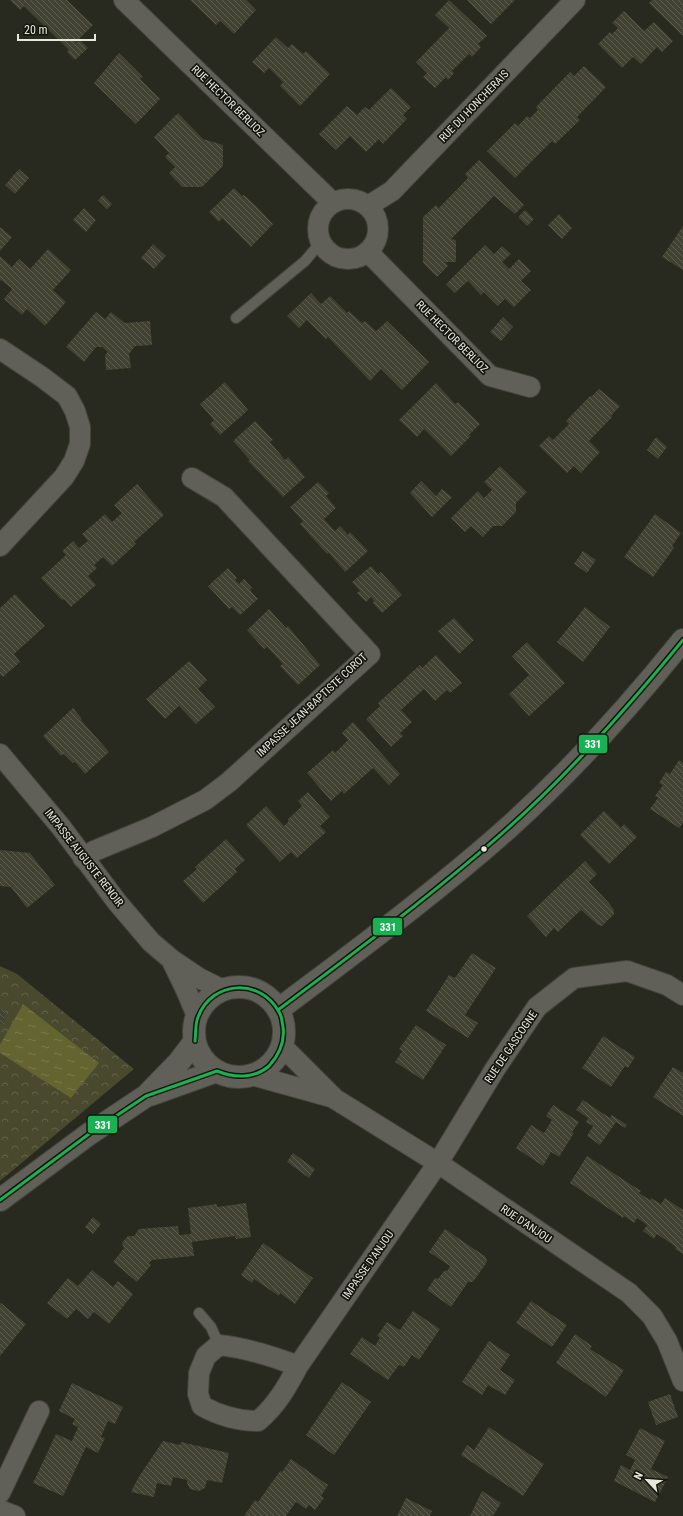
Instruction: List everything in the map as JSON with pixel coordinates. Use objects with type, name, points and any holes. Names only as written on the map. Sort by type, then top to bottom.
[{"type":"street","name":"RUE HECTOR BERLIOZ","points":[[124,0],[332,203]]},
{"type":"street","name":"RUE DU HONCHERAIS","points":[[368,206],[392,191],[575,0]]},
{"type":"street","points":[[341,199],[360,201],[368,206],[374,214],[378,224],[378,234],[374,244],[368,252],[351,259],[342,258],[326,250],[318,234],[318,225],[321,216],[326,209],[332,203],[341,199]]},
{"type":"street","name":"RUE HECTOR BERLIOZ","points":[[368,252],[490,376],[530,387]]},
{"type":"street","points":[[0,349],[67,396],[75,411],[80,427],[80,444],[74,461],[64,477],[0,546]]},
{"type":"street","name":"IMPASSE JEAN-BAPTISTE COROT","points":[[83,858],[94,851],[152,827],[205,800],[229,782],[370,654],[224,497],[192,478]]},
{"type":"street","points":[[278,1010],[414,906],[508,828],[581,756],[662,667],[683,640]]},
{"type":"street","name":"IMPASSE AUGUSTE RENOIR","points":[[0,754],[61,827],[83,858],[151,942],[171,959],[199,978],[223,990]]},
{"type":"street","name":"IMPASSE AUGUSTE RENOIR","points":[[171,959],[197,1016]]},
{"type":"street","name":"RUE DE GASCOGNE","points":[[438,1163],[495,1069],[537,1007],[574,978],[627,971],[667,985],[683,995]]},
{"type":"street","points":[[240,987],[254,990],[268,997],[278,1010],[283,1021],[284,1029],[282,1046],[271,1063],[264,1069],[252,1075],[230,1076],[217,1071],[202,1057],[195,1042],[194,1031],[197,1016],[201,1008],[210,998],[223,990],[240,987]]},
{"type":"street","points":[[0,1200],[89,1134],[146,1096],[179,1062],[195,1042]]},
{"type":"street","name":"RUE D'ANJOU","points":[[282,1046],[335,1098],[438,1163],[629,1293],[652,1316],[667,1341],[683,1381]]},
{"type":"street","points":[[146,1096],[217,1071]]},
{"type":"street","name":"RUE D'ANJOU","points":[[252,1075],[335,1098]]},
{"type":"street","name":"IMPASSE D'ANJOU","points":[[219,1345],[206,1356],[199,1372],[198,1394],[202,1406],[215,1414],[241,1421],[258,1421],[271,1410],[288,1386],[298,1366],[438,1163]]},
{"type":"street","points":[[219,1345],[243,1348],[271,1355],[298,1366]]},
{"type":"street","points":[[0,1493],[39,1411]]},
{"type":"street","points":[[0,1510],[15,1516]]},
{"type":"lane","points":[[236,318],[305,261],[321,242]]},
{"type":"lane","points":[[199,1314],[211,1327],[219,1345]]},
{"type":"green space","points":[[0,966],[17,974],[134,1069],[0,1181]]},
{"type":"water","points":[[23,1004],[99,1063],[71,1098],[0,1053],[0,1045]]},
{"type":"building","points":[[10,0],[67,0],[93,25],[73,45],[80,40],[88,48],[75,60],[67,52],[69,50],[24,6],[20,10]]},
{"type":"building","points":[[190,0],[246,0],[256,10],[234,34],[220,21],[216,25]]},
{"type":"building","points":[[449,0],[487,36],[478,44],[481,47],[472,57],[469,54],[452,71],[454,73],[448,80],[446,77],[435,88],[423,77],[427,73],[416,62],[449,28],[435,15]]},
{"type":"building","points":[[467,0],[515,0],[491,24]]},
{"type":"building","points":[[652,0],[683,0],[683,36],[649,3]]},
{"type":"building","points":[[624,11],[644,31],[654,22],[673,41],[662,52],[657,47],[641,64],[633,57],[622,68],[598,44],[610,32],[612,34],[618,28],[612,23]]},
{"type":"building","points":[[276,37],[288,48],[292,44],[303,54],[306,51],[330,74],[300,106],[280,86],[283,82],[269,68],[264,73],[252,62]]},
{"type":"building","points":[[119,53],[143,77],[140,79],[160,99],[136,124],[94,83]]},
{"type":"building","points":[[584,66],[606,87],[577,117],[580,120],[555,144],[552,141],[515,178],[487,151],[515,123],[518,126],[527,116],[530,118],[538,110],[536,107],[570,72],[574,76]]},
{"type":"building","points":[[391,88],[411,107],[403,115],[407,119],[383,144],[379,139],[366,152],[350,136],[336,150],[319,134],[347,106],[357,115],[365,107],[369,110]]},
{"type":"building","points":[[178,113],[203,139],[223,145],[223,166],[202,187],[182,187],[169,173],[175,167],[165,157],[169,153],[154,137]]},
{"type":"building","points":[[479,160],[524,205],[515,214],[494,196],[451,239],[456,240],[456,262],[445,262],[448,266],[437,277],[423,263],[423,217],[436,205],[439,208],[468,178],[465,174]]},
{"type":"building","points":[[19,169],[29,178],[15,194],[5,185]]},
{"type":"building","points":[[234,188],[256,206],[273,224],[251,247],[222,218],[219,222],[209,212]]},
{"type":"building","points":[[103,195],[112,204],[107,209],[98,200]]},
{"type":"building","points":[[84,208],[96,220],[86,232],[73,220]]},
{"type":"building","points":[[525,210],[534,219],[527,226],[518,217]]},
{"type":"building","points":[[559,214],[572,228],[562,239],[548,225]]},
{"type":"building","points":[[683,226],[683,270],[662,257]]},
{"type":"building","points":[[0,227],[12,237],[0,251]]},
{"type":"building","points":[[153,244],[166,256],[154,269],[141,258]]},
{"type":"building","points":[[485,245],[494,254],[502,246],[511,254],[502,262],[509,269],[519,259],[531,271],[521,281],[531,290],[514,307],[505,299],[498,306],[484,292],[481,295],[468,281],[455,293],[446,284]]},
{"type":"building","points":[[48,249],[71,270],[53,290],[66,302],[45,326],[27,309],[22,315],[4,299],[12,289],[1,280],[0,281],[0,256],[12,267],[19,259],[30,269]]},
{"type":"building","points":[[311,293],[321,304],[330,296],[347,313],[349,311],[362,323],[365,321],[376,331],[387,321],[429,362],[402,390],[381,369],[370,381],[328,337],[326,339],[307,320],[299,328],[287,316]]},
{"type":"building","points":[[96,312],[105,319],[111,312],[125,323],[150,321],[152,345],[135,346],[129,354],[131,368],[106,370],[105,355],[108,352],[102,347],[96,347],[84,362],[66,347]]},
{"type":"building","points":[[503,317],[513,327],[501,341],[490,332]]},
{"type":"building","points":[[225,382],[248,410],[220,435],[210,424],[214,420],[200,404]]},
{"type":"building","points":[[436,383],[455,404],[458,402],[480,424],[469,435],[471,436],[451,456],[424,429],[417,437],[399,420]]},
{"type":"building","points":[[599,389],[620,406],[611,416],[612,417],[589,441],[600,452],[581,473],[574,466],[567,473],[539,446],[549,436],[553,440],[569,424],[566,421],[590,396],[591,397]]},
{"type":"building","points":[[255,421],[273,440],[270,442],[285,460],[288,457],[305,477],[283,497],[248,461],[250,460],[233,441]]},
{"type":"building","points":[[656,437],[667,447],[658,459],[647,450]]},
{"type":"building","points":[[500,466],[527,492],[516,503],[516,512],[502,526],[493,526],[483,537],[471,526],[465,532],[451,518],[478,491],[484,498],[492,490],[484,482]]},
{"type":"building","points":[[421,481],[436,496],[442,489],[452,497],[432,517],[410,493]]},
{"type":"building","points":[[318,482],[329,493],[326,496],[336,508],[324,519],[335,531],[340,526],[348,535],[350,532],[368,551],[345,572],[329,553],[327,554],[300,524],[303,521],[290,507]]},
{"type":"building","points":[[137,484],[164,515],[134,542],[136,544],[112,566],[103,557],[94,565],[97,568],[88,576],[96,585],[71,607],[64,599],[62,600],[41,578],[66,555],[62,551],[73,541],[79,548],[88,541],[82,534],[105,514],[112,522],[122,513],[114,505]]},
{"type":"building","points":[[655,514],[681,533],[672,546],[674,548],[653,577],[624,557]]},
{"type":"building","points":[[583,551],[596,560],[587,573],[574,564]]},
{"type":"building","points":[[371,566],[378,574],[381,572],[402,595],[382,613],[373,603],[374,601],[371,597],[366,602],[357,593],[360,591],[352,582]]},
{"type":"building","points":[[228,568],[237,578],[235,580],[239,584],[244,579],[252,588],[250,590],[258,599],[240,615],[232,607],[229,609],[208,586]]},
{"type":"building","points":[[15,594],[45,626],[14,654],[20,662],[3,677],[0,674],[0,608]]},
{"type":"building","points":[[585,607],[610,627],[583,662],[557,642]]},
{"type":"building","points":[[269,609],[286,628],[288,626],[320,665],[298,685],[280,666],[283,664],[267,647],[264,649],[247,630]]},
{"type":"building","points":[[454,618],[474,640],[459,654],[438,631]]},
{"type":"building","points":[[527,642],[565,683],[529,716],[509,694],[529,675],[512,656]]},
{"type":"building","points":[[436,655],[462,683],[450,693],[447,690],[435,701],[424,689],[401,710],[412,722],[400,733],[403,736],[391,747],[366,719],[380,706],[378,703],[420,665],[422,668]]},
{"type":"building","points":[[189,661],[207,680],[198,689],[215,707],[196,724],[179,706],[165,719],[146,699]]},
{"type":"building","points":[[73,708],[82,719],[81,720],[109,752],[85,774],[75,762],[73,763],[64,754],[61,756],[43,736]]},
{"type":"building","points":[[353,722],[400,774],[389,785],[373,768],[344,794],[342,791],[331,801],[307,773],[333,750],[335,753],[348,740],[342,733]]},
{"type":"building","points":[[679,760],[683,763],[683,823],[679,828],[650,809],[658,798],[655,796],[663,785],[659,783],[666,772],[670,774]]},
{"type":"building","points":[[308,792],[330,817],[320,826],[326,832],[297,858],[291,852],[280,862],[246,825],[266,806],[284,826],[288,822],[288,819],[302,806],[298,801]]},
{"type":"building","points":[[604,811],[621,828],[624,824],[637,837],[609,864],[580,835]]},
{"type":"building","points":[[226,839],[245,860],[235,869],[237,872],[203,903],[183,881],[197,869],[195,867]]},
{"type":"building","points":[[0,850],[30,853],[55,885],[27,908],[11,887],[0,886]]},
{"type":"building","points":[[585,861],[597,874],[589,882],[609,903],[614,910],[614,914],[602,926],[598,925],[581,910],[558,932],[554,928],[546,937],[527,916]]},
{"type":"building","points":[[472,953],[496,968],[465,1015],[478,1023],[468,1038],[426,1011],[449,975],[455,978]]},
{"type":"building","points":[[0,1009],[5,1010],[4,1024],[0,1024]]},
{"type":"building","points":[[416,1025],[446,1045],[423,1080],[395,1062],[402,1051],[399,1049]]},
{"type":"building","points":[[603,1036],[635,1057],[628,1068],[625,1066],[611,1087],[582,1068]]},
{"type":"building","points":[[673,1067],[683,1073],[683,1116],[653,1097]]},
{"type":"building","points":[[583,1100],[610,1118],[612,1115],[627,1125],[625,1128],[616,1122],[600,1145],[587,1136],[593,1126],[586,1122],[588,1118],[576,1110]]},
{"type":"building","points":[[553,1105],[579,1122],[559,1157],[551,1152],[543,1166],[516,1148],[531,1125],[544,1133],[552,1120],[546,1116]]},
{"type":"building","points":[[293,1153],[315,1169],[309,1178],[287,1162]]},
{"type":"building","points":[[587,1156],[641,1191],[639,1193],[650,1200],[651,1198],[661,1204],[665,1198],[683,1210],[683,1254],[675,1249],[676,1247],[657,1234],[654,1239],[643,1231],[647,1225],[637,1218],[634,1223],[624,1216],[623,1218],[570,1183]]},
{"type":"building","points":[[246,1203],[251,1237],[236,1239],[235,1236],[192,1242],[194,1256],[152,1260],[149,1263],[151,1265],[137,1282],[113,1262],[124,1248],[122,1243],[128,1236],[134,1236],[139,1229],[178,1226],[179,1235],[191,1234],[188,1208],[217,1204],[217,1207]]},
{"type":"building","points":[[93,1217],[101,1224],[93,1234],[85,1227]]},
{"type":"building","points":[[445,1229],[486,1257],[487,1262],[473,1282],[468,1282],[451,1307],[427,1290],[435,1278],[438,1279],[444,1271],[448,1270],[450,1266],[429,1252]]},
{"type":"building","points":[[263,1243],[313,1278],[295,1304],[280,1293],[279,1296],[254,1279],[252,1283],[241,1275]]},
{"type":"building","points":[[92,1270],[113,1287],[118,1281],[133,1294],[109,1324],[94,1312],[88,1319],[76,1309],[67,1319],[47,1303],[68,1278],[78,1286]]},
{"type":"building","points":[[531,1301],[567,1325],[552,1347],[516,1323]]},
{"type":"building","points":[[1,1303],[26,1324],[0,1356],[0,1304]]},
{"type":"building","points":[[413,1311],[440,1329],[419,1360],[412,1355],[404,1367],[399,1365],[388,1380],[350,1354],[362,1337],[375,1346],[380,1338],[377,1336],[387,1322],[400,1330]]},
{"type":"building","points":[[575,1334],[592,1346],[590,1349],[624,1370],[606,1397],[556,1363]]},
{"type":"building","points":[[489,1341],[510,1355],[500,1370],[515,1380],[505,1395],[488,1385],[482,1395],[462,1382]]},
{"type":"building","points":[[342,1382],[371,1402],[334,1455],[306,1435]]},
{"type":"building","points":[[72,1383],[123,1407],[115,1424],[108,1421],[101,1437],[105,1438],[98,1453],[86,1447],[63,1496],[33,1483],[56,1434],[72,1441],[78,1427],[72,1424],[75,1419],[59,1411]]},
{"type":"building","points":[[670,1394],[678,1417],[656,1425],[648,1402]]},
{"type":"building","points":[[489,1427],[544,1464],[523,1496],[461,1455],[467,1445],[474,1450]]},
{"type":"building","points":[[640,1428],[665,1441],[651,1469],[668,1477],[655,1502],[614,1481],[621,1465],[630,1470],[635,1460],[626,1455]]},
{"type":"building","points":[[163,1441],[180,1445],[181,1442],[229,1453],[222,1483],[207,1480],[205,1488],[199,1491],[190,1489],[187,1480],[173,1477],[171,1486],[157,1483],[154,1497],[131,1492],[138,1478]]},
{"type":"building","points":[[291,1459],[328,1485],[321,1496],[324,1498],[315,1510],[309,1505],[306,1509],[296,1502],[286,1516],[244,1516],[255,1500],[258,1502],[280,1471],[282,1472]]},
{"type":"building","points":[[482,1491],[501,1503],[493,1516],[470,1516]]},
{"type":"building","points":[[406,1498],[432,1511],[430,1516],[397,1516]]},
{"type":"transit line","name":"331","points":[[278,1010],[424,899],[508,828],[577,761],[642,689],[683,640]]},
{"type":"transit line","name":"331","points":[[195,1041],[197,1020],[205,1005],[214,996],[225,990],[237,988],[249,989],[261,993],[271,1001],[281,1015],[283,1027],[282,1043],[273,1062],[257,1073],[244,1076],[230,1075],[217,1071]]},
{"type":"transit line","name":"331","points":[[0,1200],[89,1134],[146,1096],[217,1071]]}]
